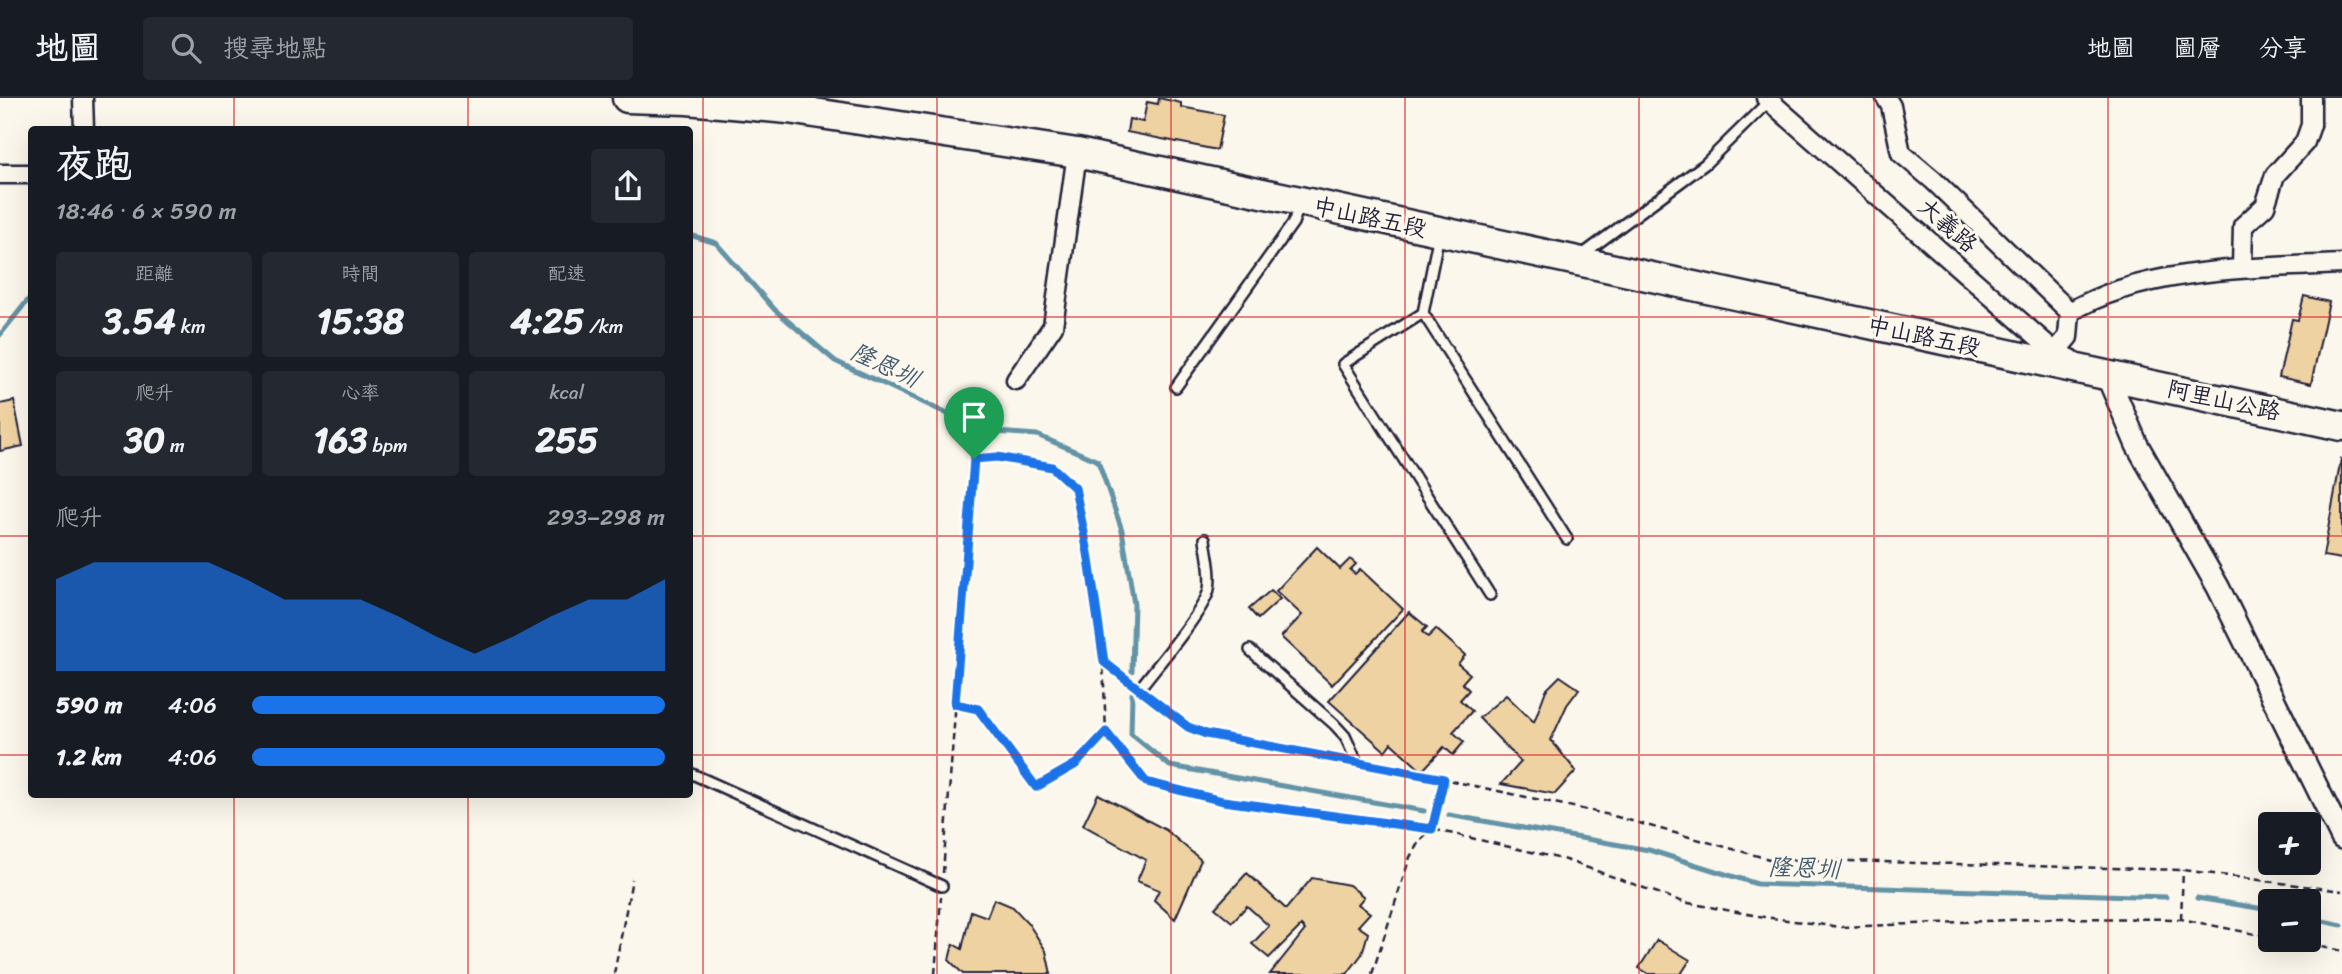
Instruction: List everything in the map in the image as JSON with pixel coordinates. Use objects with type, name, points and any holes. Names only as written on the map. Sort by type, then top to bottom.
[{"type":"main road","name":"中山路五段","points":[[627,98],[789,103],[1077,153],[2107,375]]},
{"type":"main road","name":"阿里山公路","points":[[2107,375],[2342,426]]},
{"type":"street","points":[[83,98],[84,126]]},
{"type":"street","points":[[1886,98],[1891,106],[1901,153],[1933,180],[2070,312]]},
{"type":"street","points":[[2242,267],[2244,226],[2264,206],[2275,175],[2305,142],[2311,125],[2311,98]]},
{"type":"street","name":"大義路","points":[[1768,99],[2055,352],[2107,375]]},
{"type":"street","points":[[1016,380],[1053,326],[1077,153]]},
{"type":"street","points":[[0,174],[28,174]]},
{"type":"street","points":[[2070,312],[2091,299],[2158,280],[2242,267],[2342,264]]},
{"type":"street","points":[[2055,352],[2068,337],[2070,312]]},
{"type":"street","points":[[2107,375],[2137,445],[2218,587],[2342,838]]},
{"type":"lane","points":[[1573,261],[1705,164],[1768,99]]},
{"type":"lane","points":[[1176,387],[1293,223],[1300,202]]},
{"type":"lane","points":[[1439,233],[1423,313],[1567,539]]},
{"type":"lane","points":[[1423,313],[1343,364],[1490,595]]},
{"type":"lane","points":[[1140,688],[1209,592],[1210,575],[1205,539]]},
{"type":"lane","points":[[1250,650],[1334,724],[1345,736],[1356,760]]},
{"type":"lane","points":[[693,773],[942,886]]},
{"type":"path","points":[[935,974],[974,459],[997,457],[1052,467],[1075,488],[1088,553],[1104,662],[1106,732],[1146,782],[1223,801],[1432,829],[1566,860],[1683,902],[1765,917],[1840,927],[2055,918],[2181,919],[2258,935]]},
{"type":"path","points":[[1104,662],[1188,727],[1206,734],[1356,760],[1610,815],[1769,859],[2183,870],[2342,891]]},
{"type":"path","points":[[955,704],[978,709],[1036,787],[1076,764],[1106,732]]},
{"type":"path","points":[[1372,974],[1410,857],[1420,840],[1432,829],[1444,779]]},
{"type":"path","points":[[2181,919],[2183,870]]},
{"type":"path","points":[[614,974],[632,879]]},
{"type":"path","points":[[2321,947],[2342,951]]},
{"type":"building","points":[[1159,98],[1181,103],[1181,107],[1224,115],[1217,150],[1127,132],[1129,119],[1143,122],[1147,102],[1158,104]]},
{"type":"building","points":[[2304,296],[2329,302],[2311,384],[2279,377],[2292,319],[2298,320]]},
{"type":"building","points":[[14,401],[23,446],[0,451],[0,404]]},
{"type":"building","points":[[2342,460],[2342,559],[2323,556]]},
{"type":"building","points":[[1317,547],[1340,569],[1350,559],[1356,564],[1350,570],[1355,574],[1360,569],[1403,609],[1332,685],[1281,637],[1302,615],[1276,591]]},
{"type":"building","points":[[1271,590],[1280,599],[1258,619],[1249,609]]},
{"type":"building","points":[[1409,612],[1427,627],[1422,632],[1428,637],[1436,629],[1465,655],[1458,664],[1470,674],[1462,683],[1469,690],[1460,700],[1472,711],[1453,732],[1464,742],[1453,755],[1444,747],[1422,771],[1391,743],[1385,751],[1329,701]]},
{"type":"building","points":[[1560,676],[1579,689],[1567,705],[1551,740],[1576,771],[1555,794],[1501,784],[1521,762],[1479,718],[1506,695],[1534,722],[1546,690]]},
{"type":"building","points":[[1098,794],[1166,830],[1201,860],[1175,919],[1154,900],[1159,890],[1137,881],[1146,860],[1083,825]]},
{"type":"building","points":[[1247,873],[1286,909],[1312,878],[1349,885],[1364,897],[1358,904],[1370,913],[1358,926],[1368,933],[1362,954],[1347,974],[1270,974],[1305,930],[1301,926],[1269,958],[1252,944],[1269,926],[1247,906],[1232,922],[1215,908]]},
{"type":"building","points":[[994,899],[1013,907],[1028,923],[1046,951],[1051,974],[963,974],[949,960],[953,944],[962,949],[971,911],[987,917]]},
{"type":"building","points":[[1657,940],[1690,960],[1681,974],[1649,974],[1639,968]]},
{"type":"waterway","name":"隆恩圳","points":[[693,236],[716,243],[775,310],[835,361],[984,431],[1037,435],[1098,461],[1122,530],[1134,604],[1132,671]]},
{"type":"waterway","name":"隆恩圳","points":[[0,335],[28,300]]},
{"type":"waterway","name":"隆恩圳","points":[[1132,694],[1131,734],[1170,766],[1424,811]]},
{"type":"waterway","name":"隆恩圳","points":[[1449,815],[1649,850],[1757,884],[2166,897]]},
{"type":"waterway","name":"隆恩圳","points":[[2197,898],[2258,908]]},
{"type":"waterway","name":"隆恩圳","points":[[2321,921],[2342,925]]},
{"type":"route","points":[[997,457],[1052,467],[1075,488],[1088,553],[1104,662],[1188,727],[1206,734],[1356,760],[1444,779],[1432,829],[1223,801],[1146,782],[1106,732],[1076,764],[1036,787],[978,709],[955,704],[974,459],[997,457]]}]
